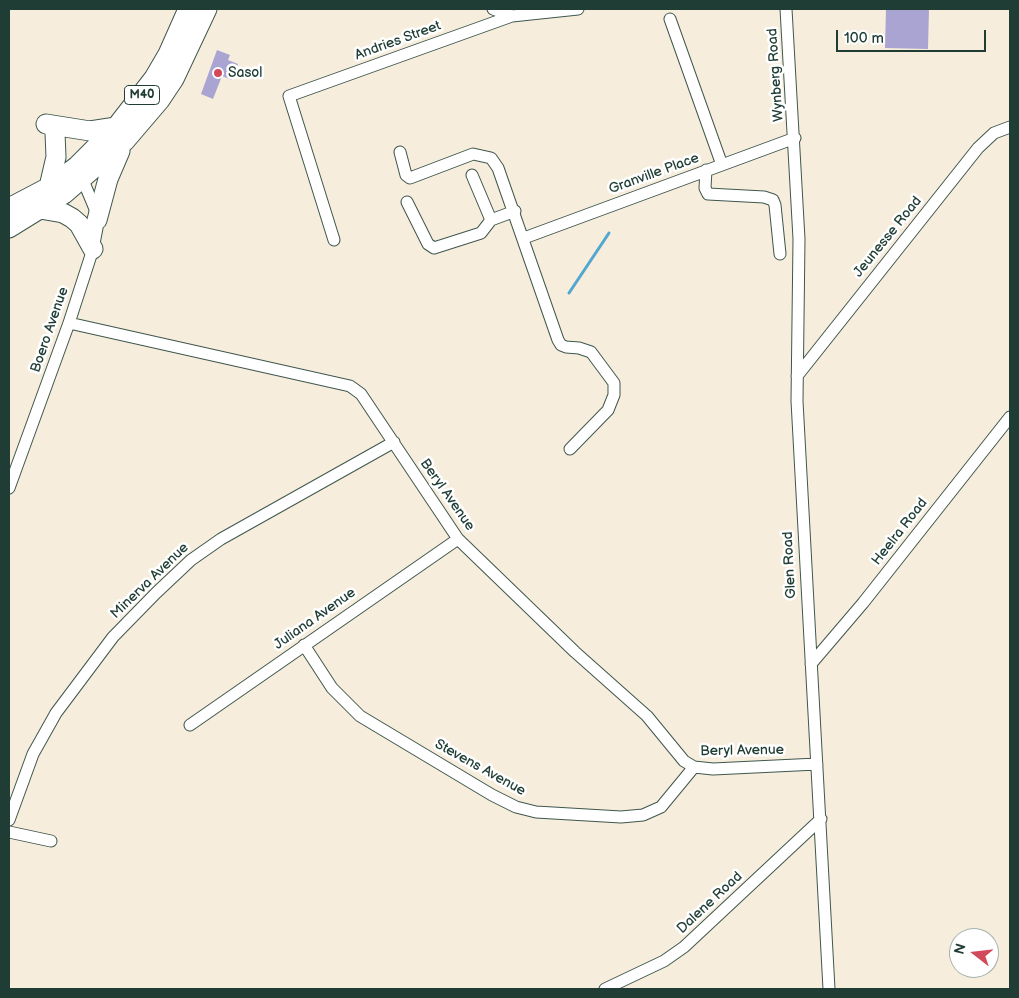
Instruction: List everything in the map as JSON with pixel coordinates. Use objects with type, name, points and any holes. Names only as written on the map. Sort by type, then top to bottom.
[{"type":"main road","name":"M40","points":[[121,134],[168,54],[188,9]]},
{"type":"main road","name":"M40","points":[[9,228],[40,209],[80,173],[174,79],[207,9]]},
{"type":"main road","points":[[49,186],[56,157],[51,128],[121,134],[97,220]]},
{"type":"main road","name":"M40","points":[[9,208],[49,186],[80,173]]},
{"type":"main road","points":[[40,209],[72,218],[82,229],[93,249]]},
{"type":"street","points":[[493,9],[512,16]]},
{"type":"street","name":"Andries Street","points":[[334,240],[289,96],[512,16],[578,9]]},
{"type":"street","name":"Wynberg Road","points":[[786,9],[795,138]]},
{"type":"street","points":[[670,19],[722,165]]},
{"type":"street","name":"Jeunesse Road","points":[[797,376],[978,148],[994,133],[1010,127]]},
{"type":"street","name":"Granville Place","points":[[524,238],[795,138]]},
{"type":"street","name":"Glen Road","points":[[795,138],[800,274],[797,376],[829,989]]},
{"type":"street","points":[[400,152],[406,175],[410,178],[465,156],[480,154],[492,158],[498,168],[515,211],[561,345],[591,352],[615,387],[608,410],[570,449]]},
{"type":"street","points":[[706,170],[704,188],[708,194],[764,197],[773,200],[780,254]]},
{"type":"street","name":"Boero Avenue","points":[[9,488],[69,323],[93,249],[97,220],[92,199],[80,173]]},
{"type":"street","points":[[472,175],[491,220]]},
{"type":"street","points":[[408,202],[428,244],[434,248],[481,232],[491,220],[515,211]]},
{"type":"street","name":"Beryl Avenue","points":[[69,323],[342,383],[361,394],[458,539],[575,652],[647,716],[679,757],[694,767],[713,769],[816,764]]},
{"type":"street","name":"Heelra Road","points":[[811,664],[863,603],[1010,417]]},
{"type":"street","name":"Minerva Avenue","points":[[9,820],[33,754],[56,713],[113,637],[156,592],[191,560],[221,539],[394,442]]},
{"type":"street","name":"Juliana Avenue","points":[[190,725],[458,539]]},
{"type":"street","name":"Stevens Avenue","points":[[304,645],[332,688],[360,716],[492,795],[516,807],[536,812],[621,817],[643,815],[661,807],[694,767]]},
{"type":"street","name":"Dalene Road","points":[[605,989],[664,961],[684,947],[821,819]]},
{"type":"street","points":[[9,832],[51,840]]},
{"type":"building","points":[[886,9],[929,9],[928,49],[885,48]]},
{"type":"building","points":[[217,50],[230,55],[228,60],[238,64],[232,80],[222,76],[213,99],[201,94]]},
{"type":"waterway","points":[[569,293],[609,233]]},
{"type":"place","name":"Sasol","points":[[218,73]]}]
